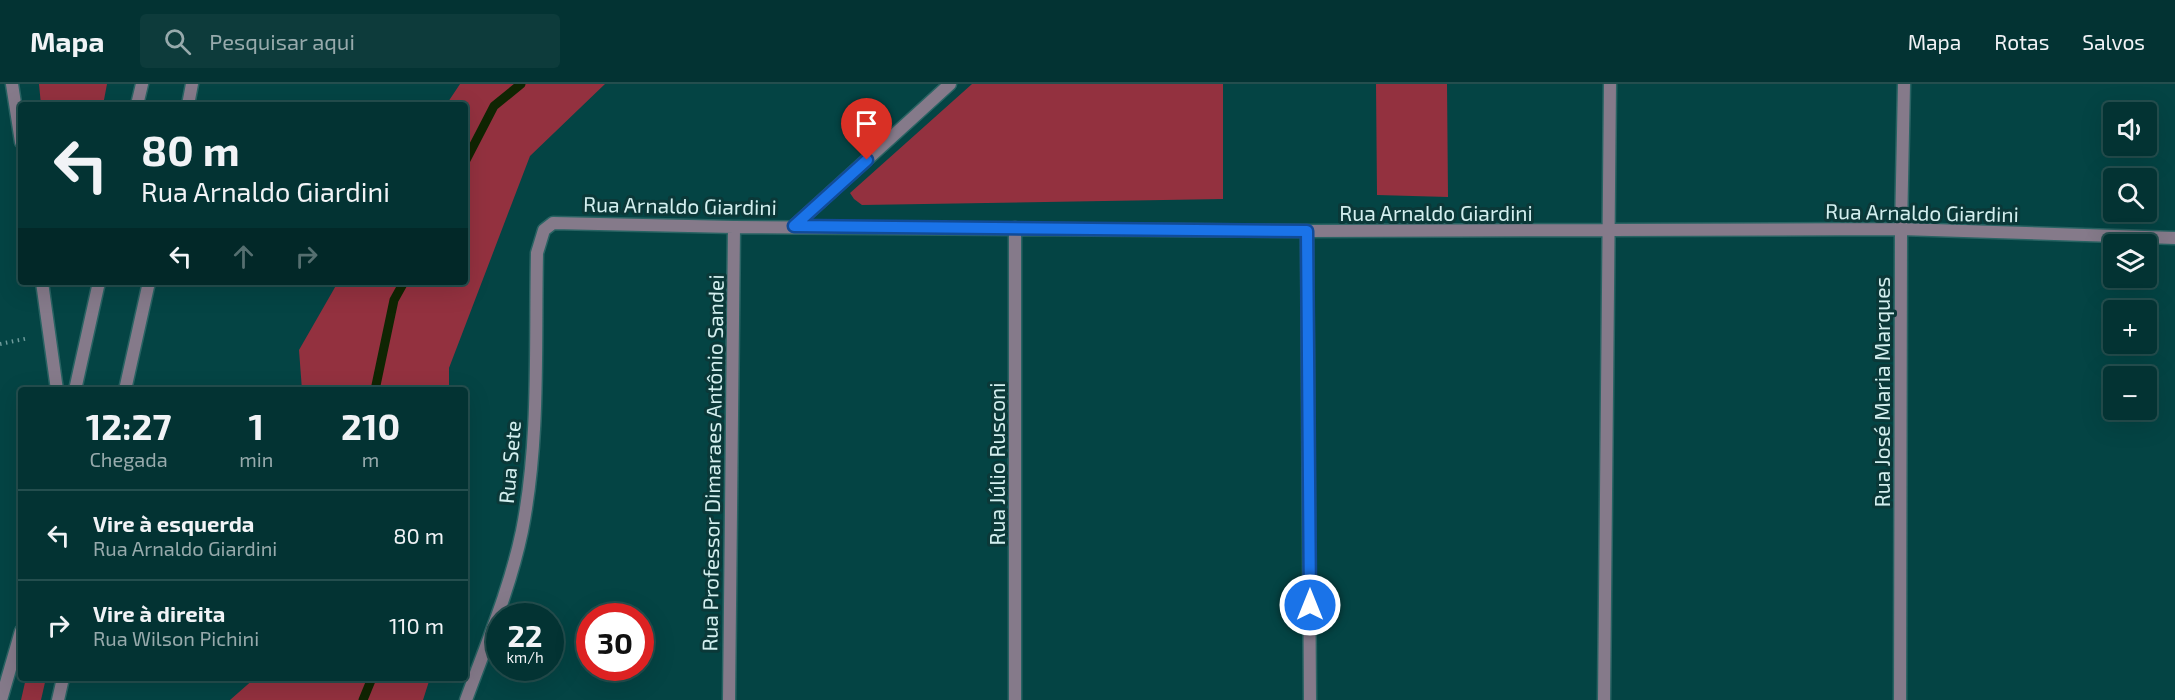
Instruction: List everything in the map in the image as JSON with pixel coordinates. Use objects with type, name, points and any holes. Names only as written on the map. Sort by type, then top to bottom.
[{"type":"street","points":[[12,84],[18,123]]},
{"type":"street","points":[[138,102],[142,84]]},
{"type":"street","points":[[189,102],[192,84]]},
{"type":"street","points":[[794,226],[951,84]]},
{"type":"street","points":[[1604,700],[1610,84]]},
{"type":"street","name":"Rua José Maria Marques","points":[[1900,700],[1901,229],[1904,84]]},
{"type":"street","name":"Rua Arnaldo Giardini","points":[[553,223],[734,227],[1307,231],[1901,229],[2175,238]]},
{"type":"street","name":"Rua Sete","points":[[466,700],[507,585],[522,532],[532,465],[537,253],[544,230],[553,223]]},
{"type":"street","name":"Rua Professor Dimaraes Antônio Sandei","points":[[729,700],[734,227]]},
{"type":"street","name":"Rua Júlio Rusconi","points":[[1015,700],[1016,228]]},
{"type":"street","points":[[1307,231],[1310,700]]},
{"type":"street","points":[[42,285],[57,387]]},
{"type":"street","points":[[76,387],[98,285]]},
{"type":"street","points":[[126,387],[148,285]]},
{"type":"street","points":[[0,700],[18,641]]},
{"type":"street","points":[[58,700],[62,681]]},
{"type":"path","points":[[0,344],[50,334]]},
{"type":"shaded area","points":[[39,84],[107,84],[104,102],[41,102]]},
{"type":"shaded area","points":[[460,84],[605,84],[530,156],[449,368],[449,387],[302,387],[299,350],[336,285],[468,285],[468,102],[448,102]]},
{"type":"shaded area","points":[[972,84],[1223,84],[1223,199],[862,205],[854,199],[850,193]]},
{"type":"shaded area","points":[[1376,84],[1447,84],[1448,197],[1377,195]]},
{"type":"shaded area","points":[[25,681],[45,681],[41,700],[21,700]]},
{"type":"shaded area","points":[[252,681],[429,681],[423,700],[230,700]]},
{"type":"waterway","points":[[468,156],[494,106],[521,84]]},
{"type":"waterway","points":[[376,387],[394,300],[402,285]]},
{"type":"waterway","points":[[363,700],[371,681]]},
{"type":"route","points":[[867,160],[794,226],[1307,231],[1310,605]]}]
